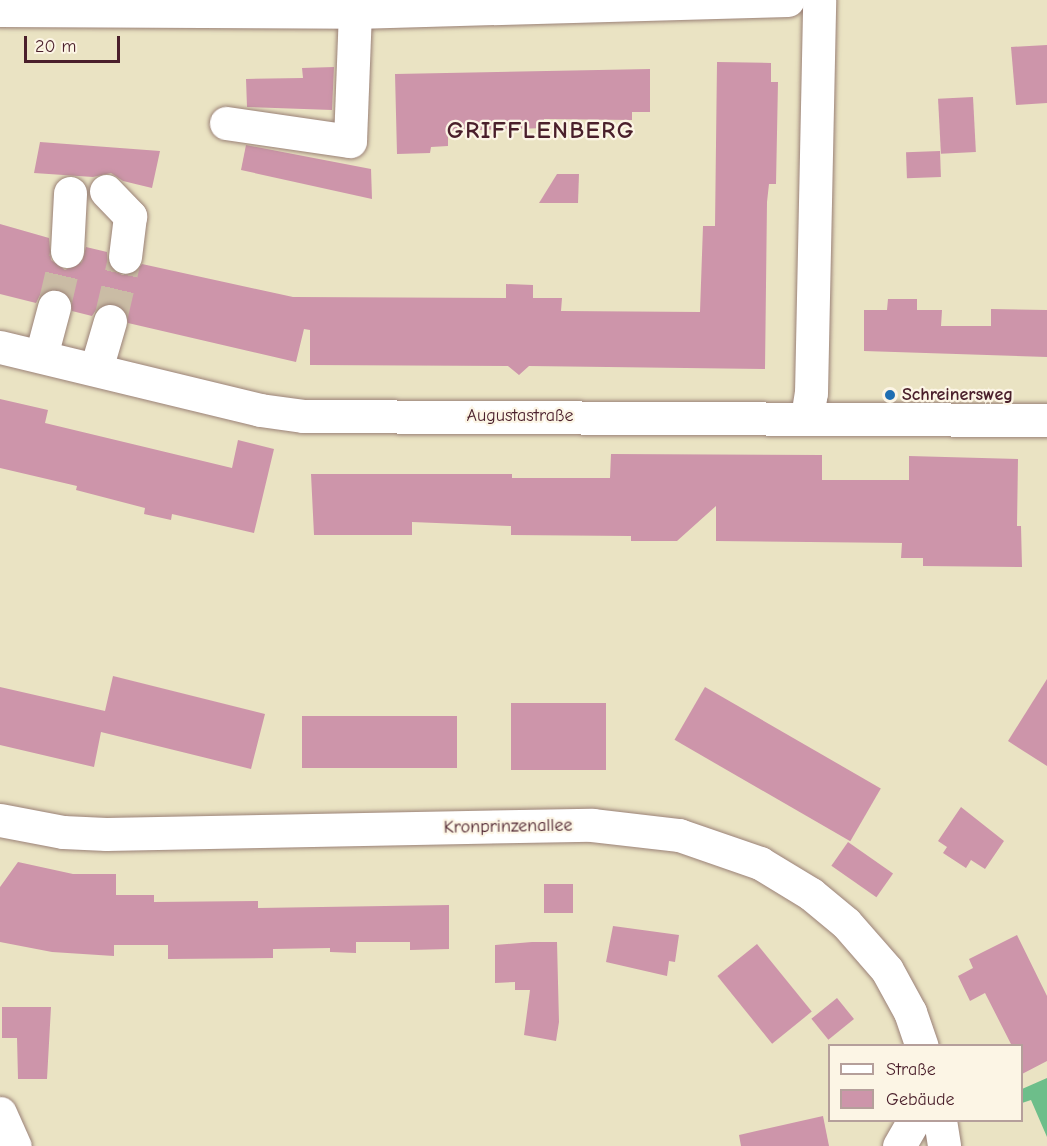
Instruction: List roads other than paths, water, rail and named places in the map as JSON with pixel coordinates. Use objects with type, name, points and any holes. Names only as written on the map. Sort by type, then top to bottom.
[{"type":"street","points":[[0,10],[355,12],[788,0]]},
{"type":"street","points":[[807,417],[812,393],[819,0]]},
{"type":"street","points":[[226,123],[350,141],[355,12]]},
{"type":"street","points":[[106,191],[130,216],[125,257]]},
{"type":"street","points":[[68,251],[70,193]]},
{"type":"street","points":[[42,357],[54,307]]},
{"type":"street","points":[[96,369],[110,321]]},
{"type":"street","name":"Augustastraße","points":[[0,347],[260,410],[303,416],[1047,420]]},
{"type":"street","name":"Kronprinzenallee","points":[[0,820],[63,831],[106,834],[592,825],[679,835],[760,863],[812,894],[846,923],[887,970],[910,1012],[921,1044]]},
{"type":"street","points":[[0,1113],[15,1146]]},
{"type":"street","points":[[898,1146],[913,1122]]},
{"type":"street","points":[[940,1122],[944,1146]]},
{"type":"tunnel","points":[[54,307],[67,251]]},
{"type":"tunnel","points":[[110,321],[125,257]]},
{"type":"place","name":"Schreinersweg","points":[[890,395]]},
{"type":"district","name":"GRIFFLENBERG","points":[[541,131]]}]
